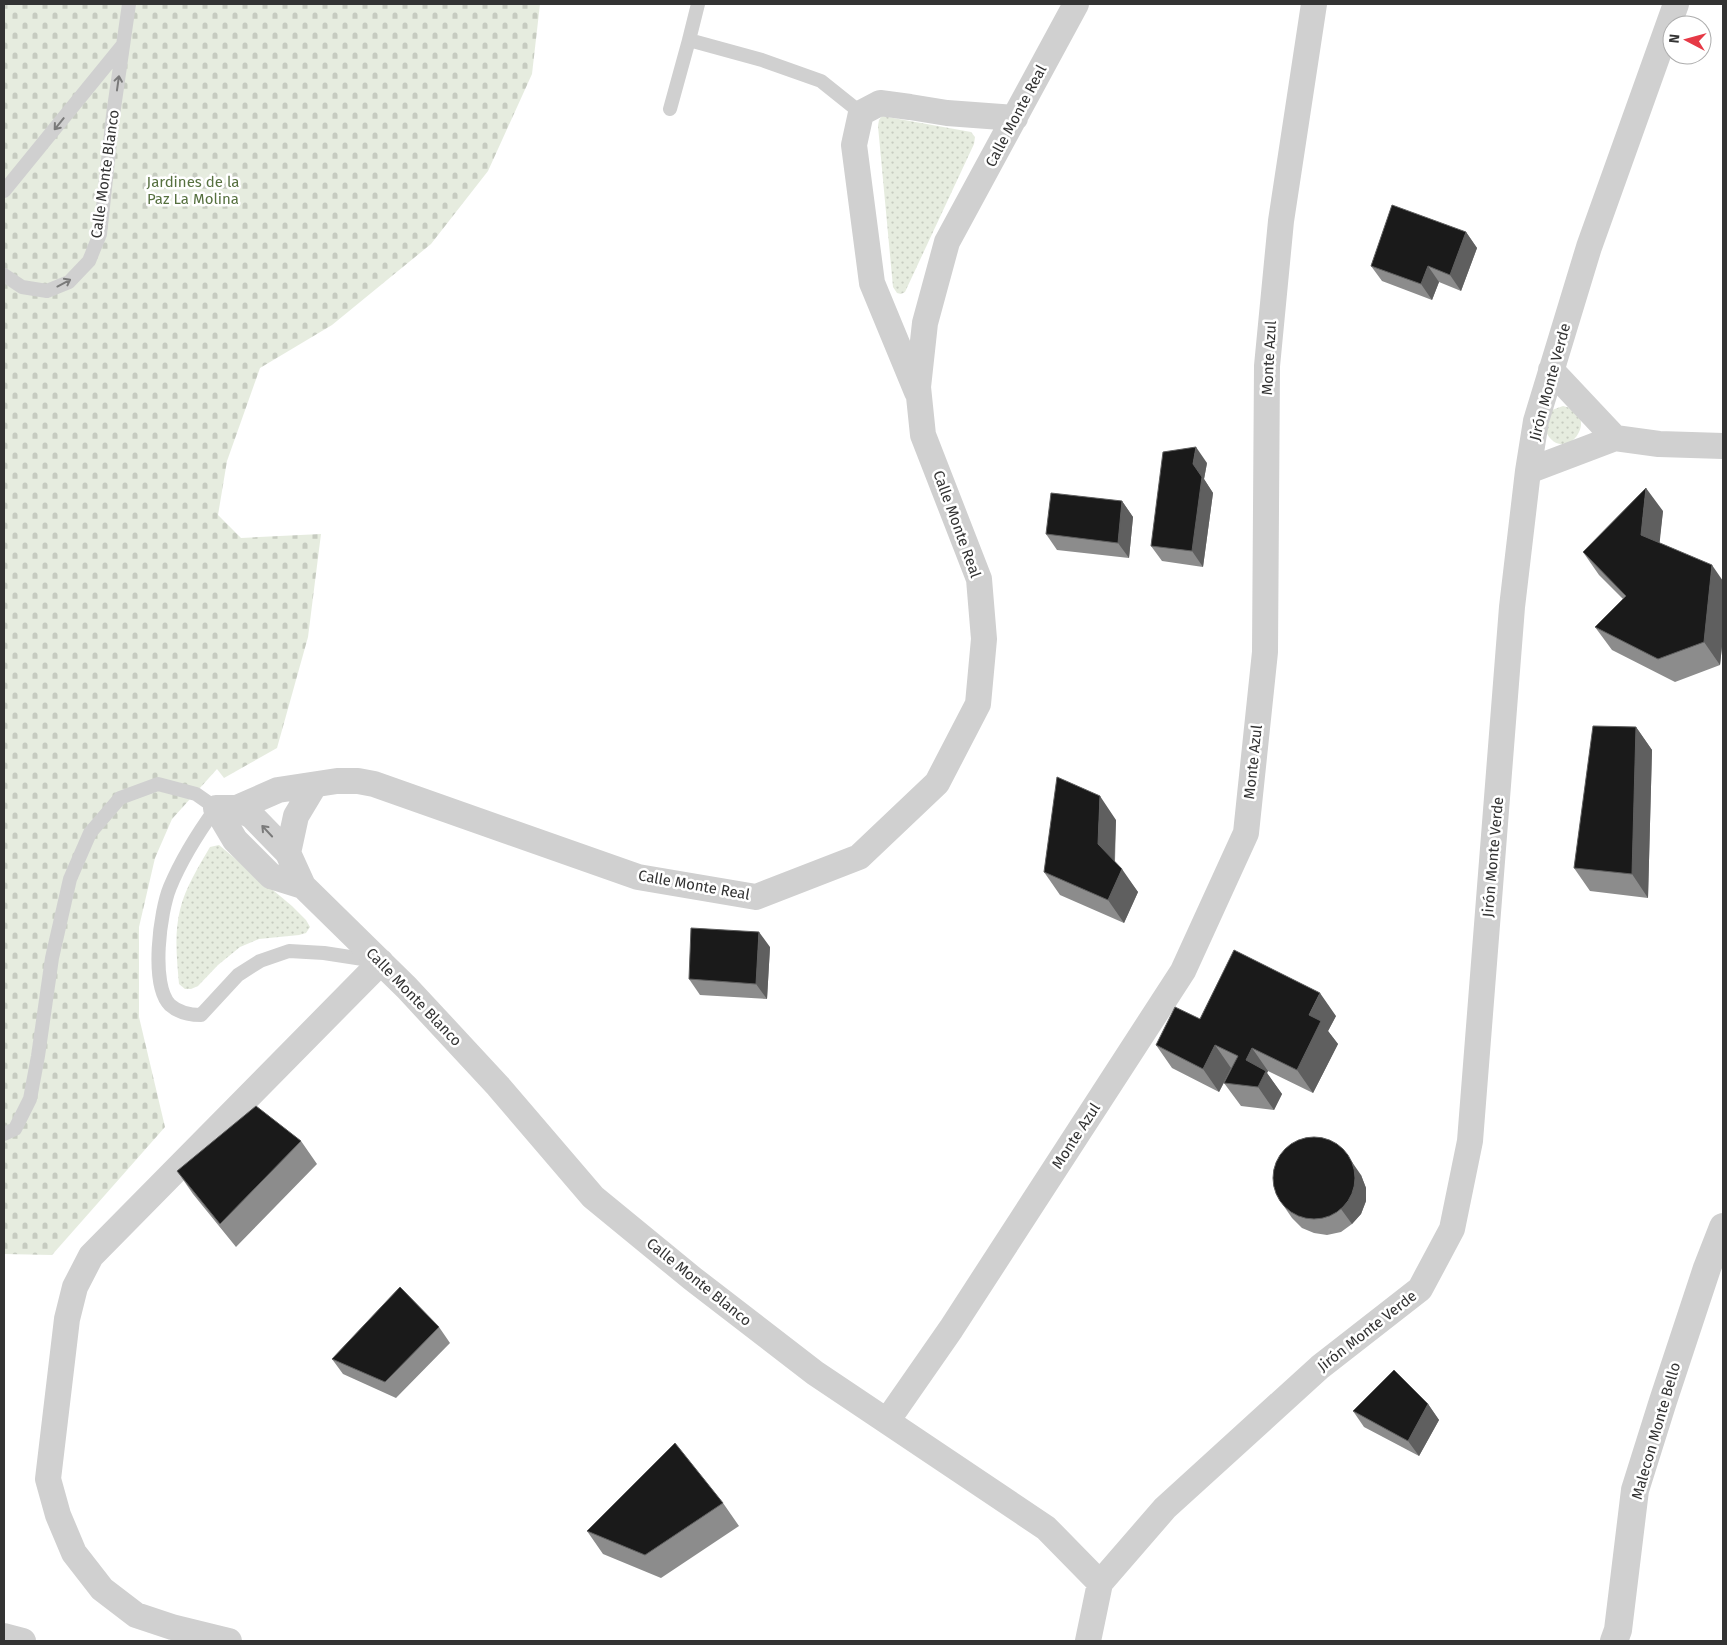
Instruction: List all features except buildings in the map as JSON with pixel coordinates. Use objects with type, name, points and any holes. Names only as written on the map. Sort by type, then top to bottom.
[{"type":"street","name":"Calle Monte Real","points":[[226,808],[278,790],[344,781],[358,781],[374,784],[638,877],[756,897],[859,857],[938,783],[978,704],[984,639],[978,579],[923,434],[918,387],[925,324],[947,242],[1076,4]]},
{"type":"street","name":"Monte Azul","points":[[886,1421],[951,1329],[1182,971],[1246,833],[1265,652],[1267,366],[1280,220],[1314,4]]},
{"type":"street","name":"Jirón Monte Verde","points":[[1100,1584],[1165,1508],[1320,1367],[1420,1289],[1452,1229],[1470,1141],[1512,607],[1528,471],[1536,421],[1589,247],[1676,4]]},
{"type":"street","points":[[920,398],[872,283],[854,145],[861,113],[880,104],[947,113],[1015,118]]},
{"type":"street","points":[[1551,370],[1615,438]]},
{"type":"street","points":[[1528,471],[1615,438],[1659,444],[1723,446]]},
{"type":"street","points":[[288,853],[296,816],[314,786]]},
{"type":"street","name":"Calle Monte Blanco","points":[[226,808],[252,816],[288,853],[303,886],[381,962],[498,1086],[593,1197],[693,1279],[815,1373],[1046,1528],[1100,1584]]},
{"type":"street","name":"Calle Monte Blanco","points":[[226,808],[235,840],[271,876],[303,886]]},
{"type":"street","points":[[229,1641],[172,1627],[136,1615],[102,1589],[74,1553],[58,1515],[48,1479],[67,1319],[75,1287],[91,1256],[381,962]]},
{"type":"street","name":"Malecon Monte Bello","points":[[1614,1641],[1618,1630],[1635,1490],[1662,1401],[1707,1268],[1723,1227]]},
{"type":"street","points":[[1088,1641],[1100,1584]]},
{"type":"street","points":[[4,1636],[23,1641]]},
{"type":"lane","name":"Calle Monte Blanco","points":[[4,275],[22,286],[47,291],[69,282],[88,261],[100,234],[128,4]]},
{"type":"lane","points":[[670,109],[690,40],[698,4]]},
{"type":"lane","points":[[690,40],[762,60],[821,81],[861,113]]},
{"type":"lane","points":[[4,191],[123,46]]},
{"type":"lane","name":"Calle Monte Blanco","points":[[4,1134],[15,1129],[30,1099],[52,958],[70,879],[90,833],[120,798],[158,784],[196,794],[226,808]]},
{"type":"lane","points":[[226,808],[188,848],[169,889],[159,939],[158,980],[169,1004],[186,1015],[202,1015],[238,975],[260,961],[289,951],[324,953],[381,962]]},
{"type":"green space","name":"Jardines de la Paz La Molina","points":[[4,4],[540,4],[532,74],[488,171],[431,244],[332,325],[260,368],[227,461],[218,515],[241,538],[321,534],[308,637],[277,748],[224,778],[217,769],[172,819],[155,858],[139,927],[139,1017],[165,1127],[52,1255],[4,1254]]},
{"type":"green space","points":[[882,116],[971,132],[975,137],[974,144],[905,292],[901,294],[897,293],[893,287],[878,126]]},
{"type":"green space","points":[[1563,406],[1575,411],[1580,418],[1581,427],[1571,442],[1562,444],[1554,442],[1546,432],[1552,410]]},
{"type":"green space","points":[[219,845],[292,906],[306,920],[310,927],[306,933],[299,935],[259,939],[240,947],[218,965],[198,986],[185,989],[179,984],[177,956],[177,928],[180,910],[189,885],[210,847]]}]
